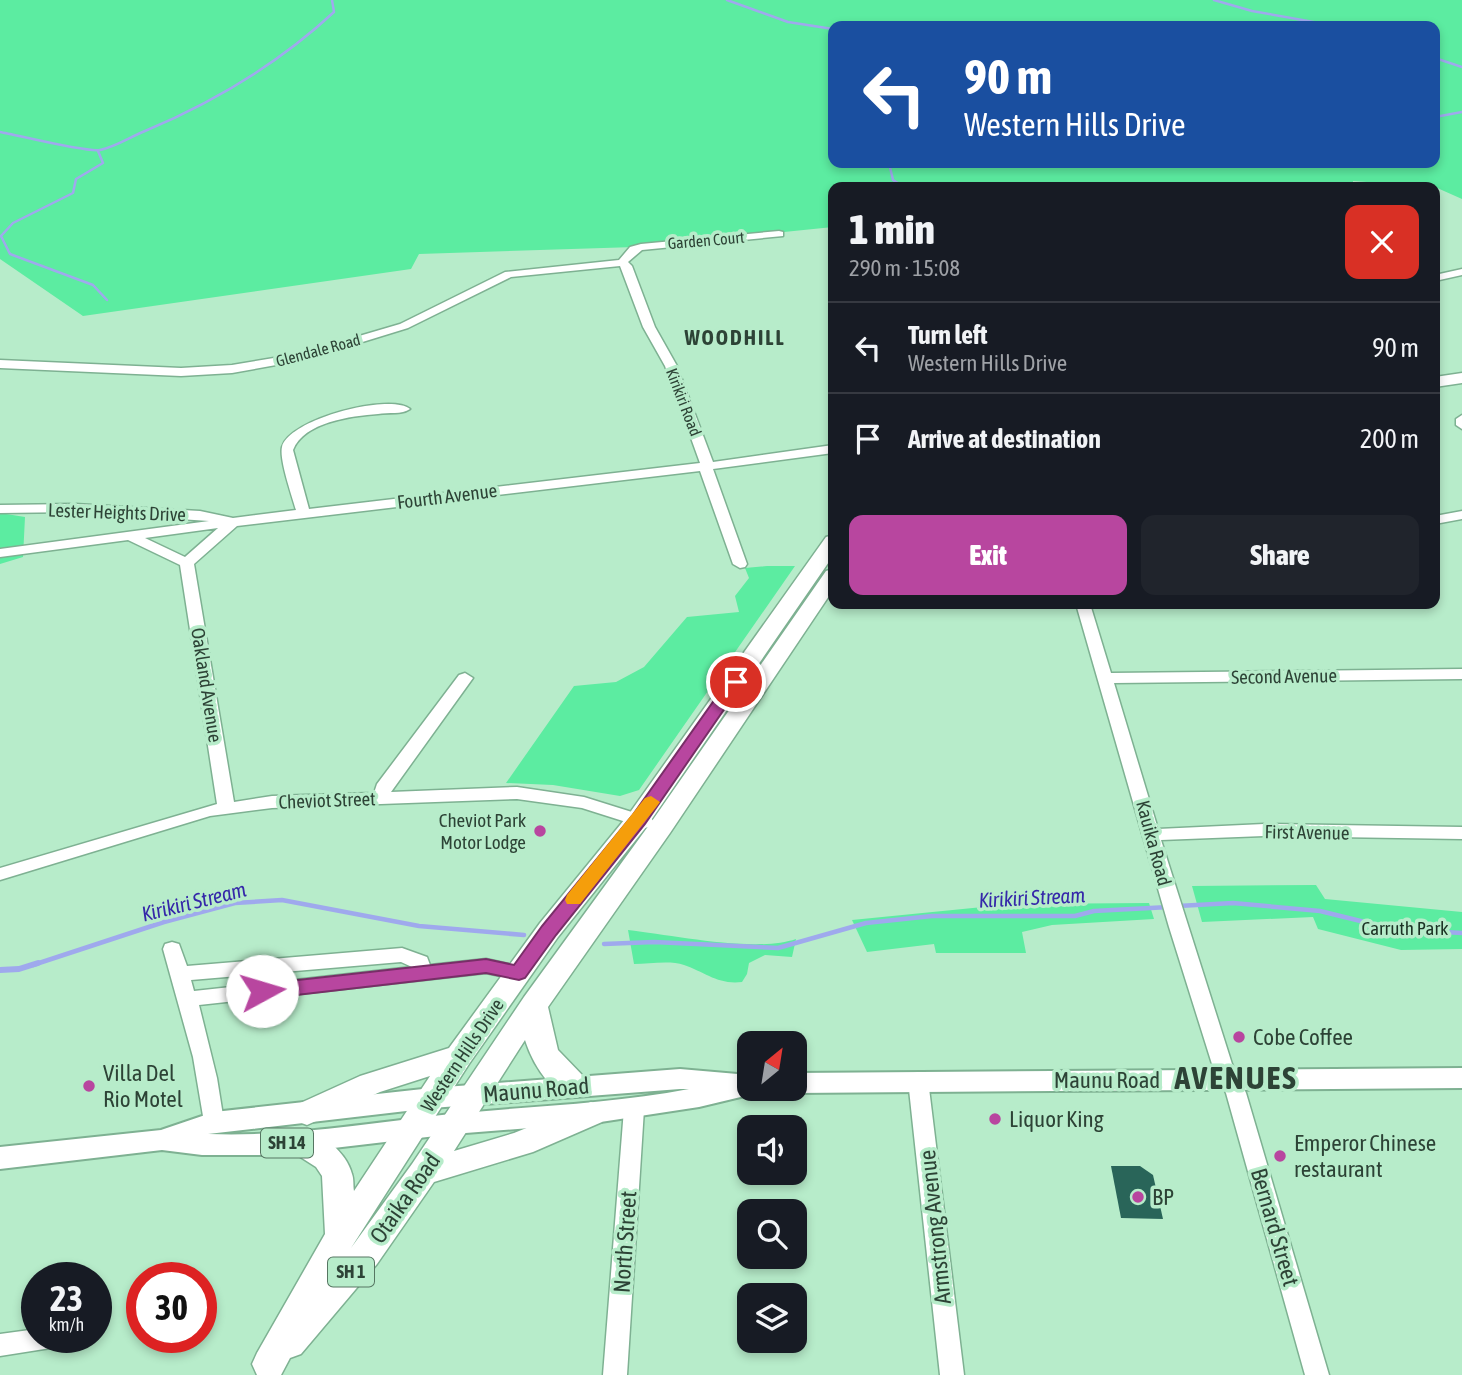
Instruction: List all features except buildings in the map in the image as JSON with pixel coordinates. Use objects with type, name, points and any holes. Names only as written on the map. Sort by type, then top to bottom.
[{"type":"highway","points":[[1440,381],[1462,378]]},
{"type":"highway","points":[[1440,390],[1462,388]]},
{"type":"highway","name":"Western Hills Drive","points":[[455,1124],[650,823],[745,684],[828,549]]},
{"type":"highway","name":"Western Hills Drive","points":[[745,684],[828,581]]},
{"type":"highway","name":"Western Hills Drive","points":[[413,1129],[459,1056],[549,930],[650,823]]},
{"type":"highway","points":[[534,1004],[537,1037],[545,1058],[555,1071],[576,1087]]},
{"type":"highway","points":[[341,1236],[337,1174],[305,1127],[370,1084],[459,1056]]},
{"type":"highway","points":[[424,1173],[522,1143],[591,1114]]},
{"type":"highway","name":"Otaika Road","points":[[265,1370],[333,1295],[424,1173],[455,1124]]},
{"type":"highway","name":"Otaika Road","points":[[265,1370],[305,1295],[341,1236],[413,1129]]},
{"type":"main road","name":"Maunu Road","points":[[807,1083],[1462,1078]]},
{"type":"main road","name":"Maunu Road","points":[[161,1140],[205,1146],[432,1098],[680,1079],[737,1084]]},
{"type":"main road","name":"Maunu Road","points":[[0,1158],[161,1140],[214,1122],[413,1129],[634,1109],[698,1099],[737,1088]]},
{"type":"street","name":"Garden Court","points":[[622,263],[634,249],[645,246],[779,234]]},
{"type":"street","name":"Glendale Road","points":[[0,364],[181,372],[232,369],[300,357],[404,326],[509,274],[622,263]]},
{"type":"street","name":"Kirikiri Road","points":[[622,263],[627,266],[649,327],[671,366],[740,564]]},
{"type":"street","points":[[1440,277],[1459,275]]},
{"type":"street","points":[[304,514],[287,450],[287,444],[292,437],[319,422],[385,409],[404,409]]},
{"type":"street","points":[[1462,419],[1462,425]]},
{"type":"street","name":"Fourth Avenue","points":[[0,553],[828,450]]},
{"type":"street","name":"Lester Heights Drive","points":[[0,509],[75,508],[188,514],[215,516],[233,522]]},
{"type":"street","points":[[1440,519],[1462,516]]},
{"type":"street","points":[[128,536],[155,545],[187,563],[233,522]]},
{"type":"street","name":"Oakland Avenue","points":[[187,563],[226,807]]},
{"type":"street","name":"Kauika Road","points":[[1085,609],[1178,926],[1222,1064],[1230,1080]]},
{"type":"street","name":"Second Avenue","points":[[1106,678],[1462,674]]},
{"type":"street","points":[[382,798],[383,788],[465,678]]},
{"type":"street","name":"Cheviot Street","points":[[0,874],[226,807],[272,802],[517,793],[584,803],[650,823]]},
{"type":"street","name":"First Avenue","points":[[1153,835],[1264,830],[1359,834],[1462,833]]},
{"type":"street","points":[[172,949],[188,999],[212,1102],[214,1122]]},
{"type":"street","points":[[180,974],[402,955],[420,962],[423,974]]},
{"type":"street","points":[[188,999],[486,966],[519,973]]},
{"type":"street","name":"Armstrong Avenue","points":[[918,1080],[952,1375]]},
{"type":"street","name":"Bernard Street","points":[[1230,1080],[1317,1375]]},
{"type":"street","name":"North Street","points":[[615,1375],[634,1109]]},
{"type":"street","points":[[0,1345],[21,1342]]},
{"type":"green space","points":[[0,0],[1462,0],[1462,199],[1440,189],[1440,182],[828,182],[828,228],[635,247],[419,254],[411,269],[83,316],[0,259]]},
{"type":"green space","points":[[0,513],[25,517],[23,557],[0,564]]},
{"type":"green space","points":[[795,566],[639,790],[620,796],[553,785],[506,783],[574,686],[616,682],[644,667],[687,617],[739,612],[735,596],[749,578],[745,568]]},
{"type":"green space","name":"Carruth Park","points":[[1316,885],[1325,899],[1462,912],[1462,949],[1401,950],[1318,929],[1313,917],[1202,922],[1192,886]]},
{"type":"green space","points":[[1149,903],[1154,919],[1052,925],[1022,932],[1026,953],[936,953],[934,944],[867,952],[852,920],[1013,904]]},
{"type":"green space","points":[[628,930],[737,944],[779,943],[796,939],[792,957],[765,955],[749,963],[742,982],[726,982],[678,964],[634,964]]},
{"type":"waterway","points":[[0,132],[82,149],[100,150],[111,147],[196,107],[268,65],[334,12],[332,0]]},
{"type":"waterway","points":[[727,0],[788,22],[828,28]]},
{"type":"waterway","points":[[1214,0],[1252,11],[1308,21]]},
{"type":"waterway","points":[[1440,60],[1462,67]]},
{"type":"waterway","points":[[1440,116],[1462,112]]},
{"type":"waterway","points":[[98,151],[103,163],[76,179],[73,193],[13,223],[1,236],[10,254],[93,285],[107,300]]},
{"type":"waterway","points":[[890,168],[893,180],[896,182]]},
{"type":"waterway","name":"Kirikiri Stream","points":[[33,965],[164,922],[235,903],[282,900],[419,926],[524,935]]},
{"type":"waterway","name":"Kirikiri Stream","points":[[1178,906],[1233,903],[1320,911],[1393,929],[1462,933]]},
{"type":"waterway","name":"Kirikiri Stream","points":[[604,944],[654,942],[778,948],[866,923],[932,916],[1075,916],[1094,911],[1169,907]]},
{"type":"waterway","name":"Kirikiri Stream","points":[[0,970],[19,969],[38,963]]},
{"type":"slow traffic","points":[[574,900],[651,802]]},
{"type":"place","name":"Cheviot Park Motor Lodge","points":[[540,831]]},
{"type":"place","name":"Cobe Coffee","points":[[1239,1037]]},
{"type":"place","name":"Villa Del Rio Motel","points":[[89,1086]]},
{"type":"place","name":"Liquor King","points":[[995,1119]]},
{"type":"place","name":"Emperor Chinese restaurant","points":[[1280,1156]]},
{"type":"place","name":"BP","points":[[1138,1197]]},
{"type":"district","name":"WOODHILL","points":[[735,338]]},
{"type":"district","name":"AVENUES","points":[[1236,1078]]},
{"type":"route","points":[[262,991],[486,966],[519,973],[549,930],[638,820],[736,682]]}]
